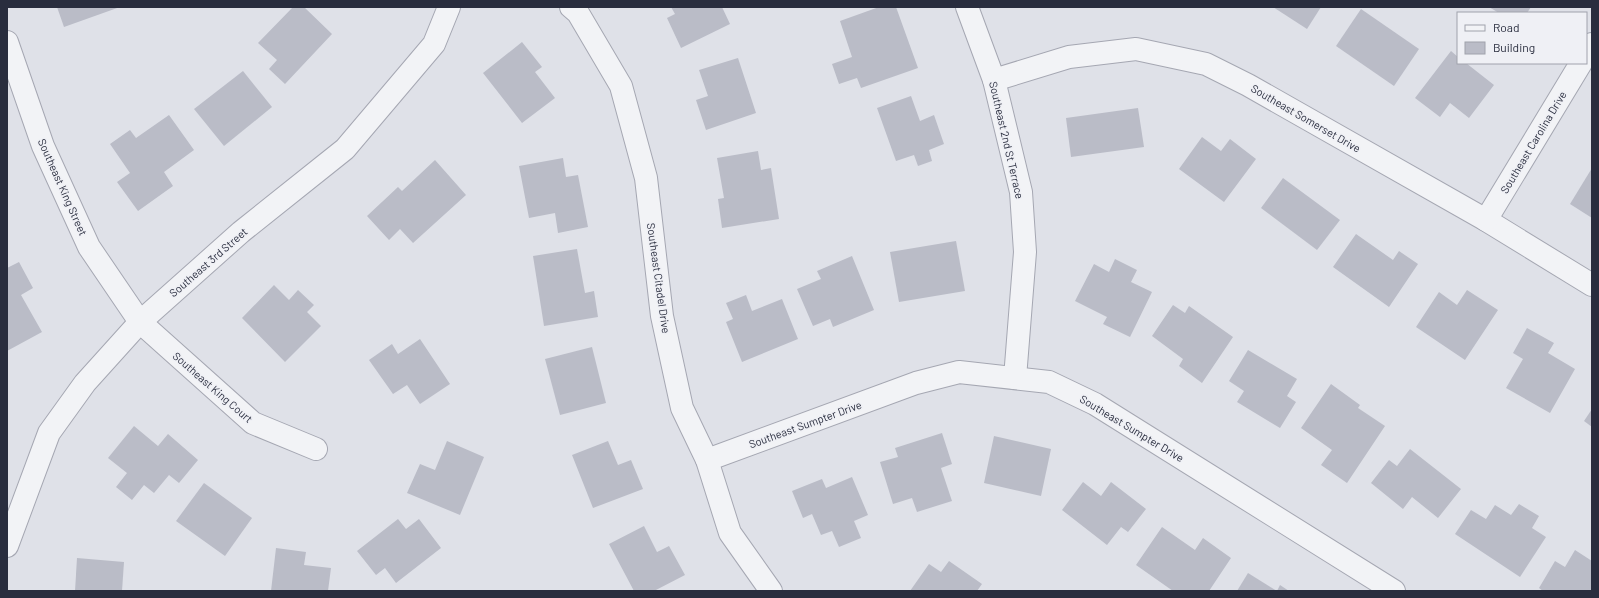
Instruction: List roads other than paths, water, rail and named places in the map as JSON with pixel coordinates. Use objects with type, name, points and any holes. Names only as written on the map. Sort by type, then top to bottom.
[{"type":"street","name":"Southeast 3rd Street","points":[[7,546],[49,434],[85,383],[140,322],[241,232],[345,149],[434,44],[449,7]]},
{"type":"street","name":"Southeast Citadel Drive","points":[[571,7],[578,13],[621,86],[646,178],[662,316],[682,408],[707,460],[730,533],[771,591]]},
{"type":"street","name":"Southeast 2nd St Terrace","points":[[967,7],[994,80],[1021,192],[1025,252],[1015,378]]},
{"type":"street","name":"Southeast King Street","points":[[7,42],[43,146],[89,247],[140,322]]},
{"type":"street","name":"Southeast Somerset Drive","points":[[994,80],[1069,57],[1136,49],[1206,64],[1248,85],[1486,220],[1592,285]]},
{"type":"street","name":"Southeast Carolina Drive","points":[[1486,220],[1580,64]]},
{"type":"street","name":"Southeast King Court","points":[[140,322],[253,423],[316,449]]},
{"type":"street","name":"Southeast Sumpter Drive","points":[[707,460],[916,383],[959,372],[1049,382],[1095,404],[1394,591]]}]
